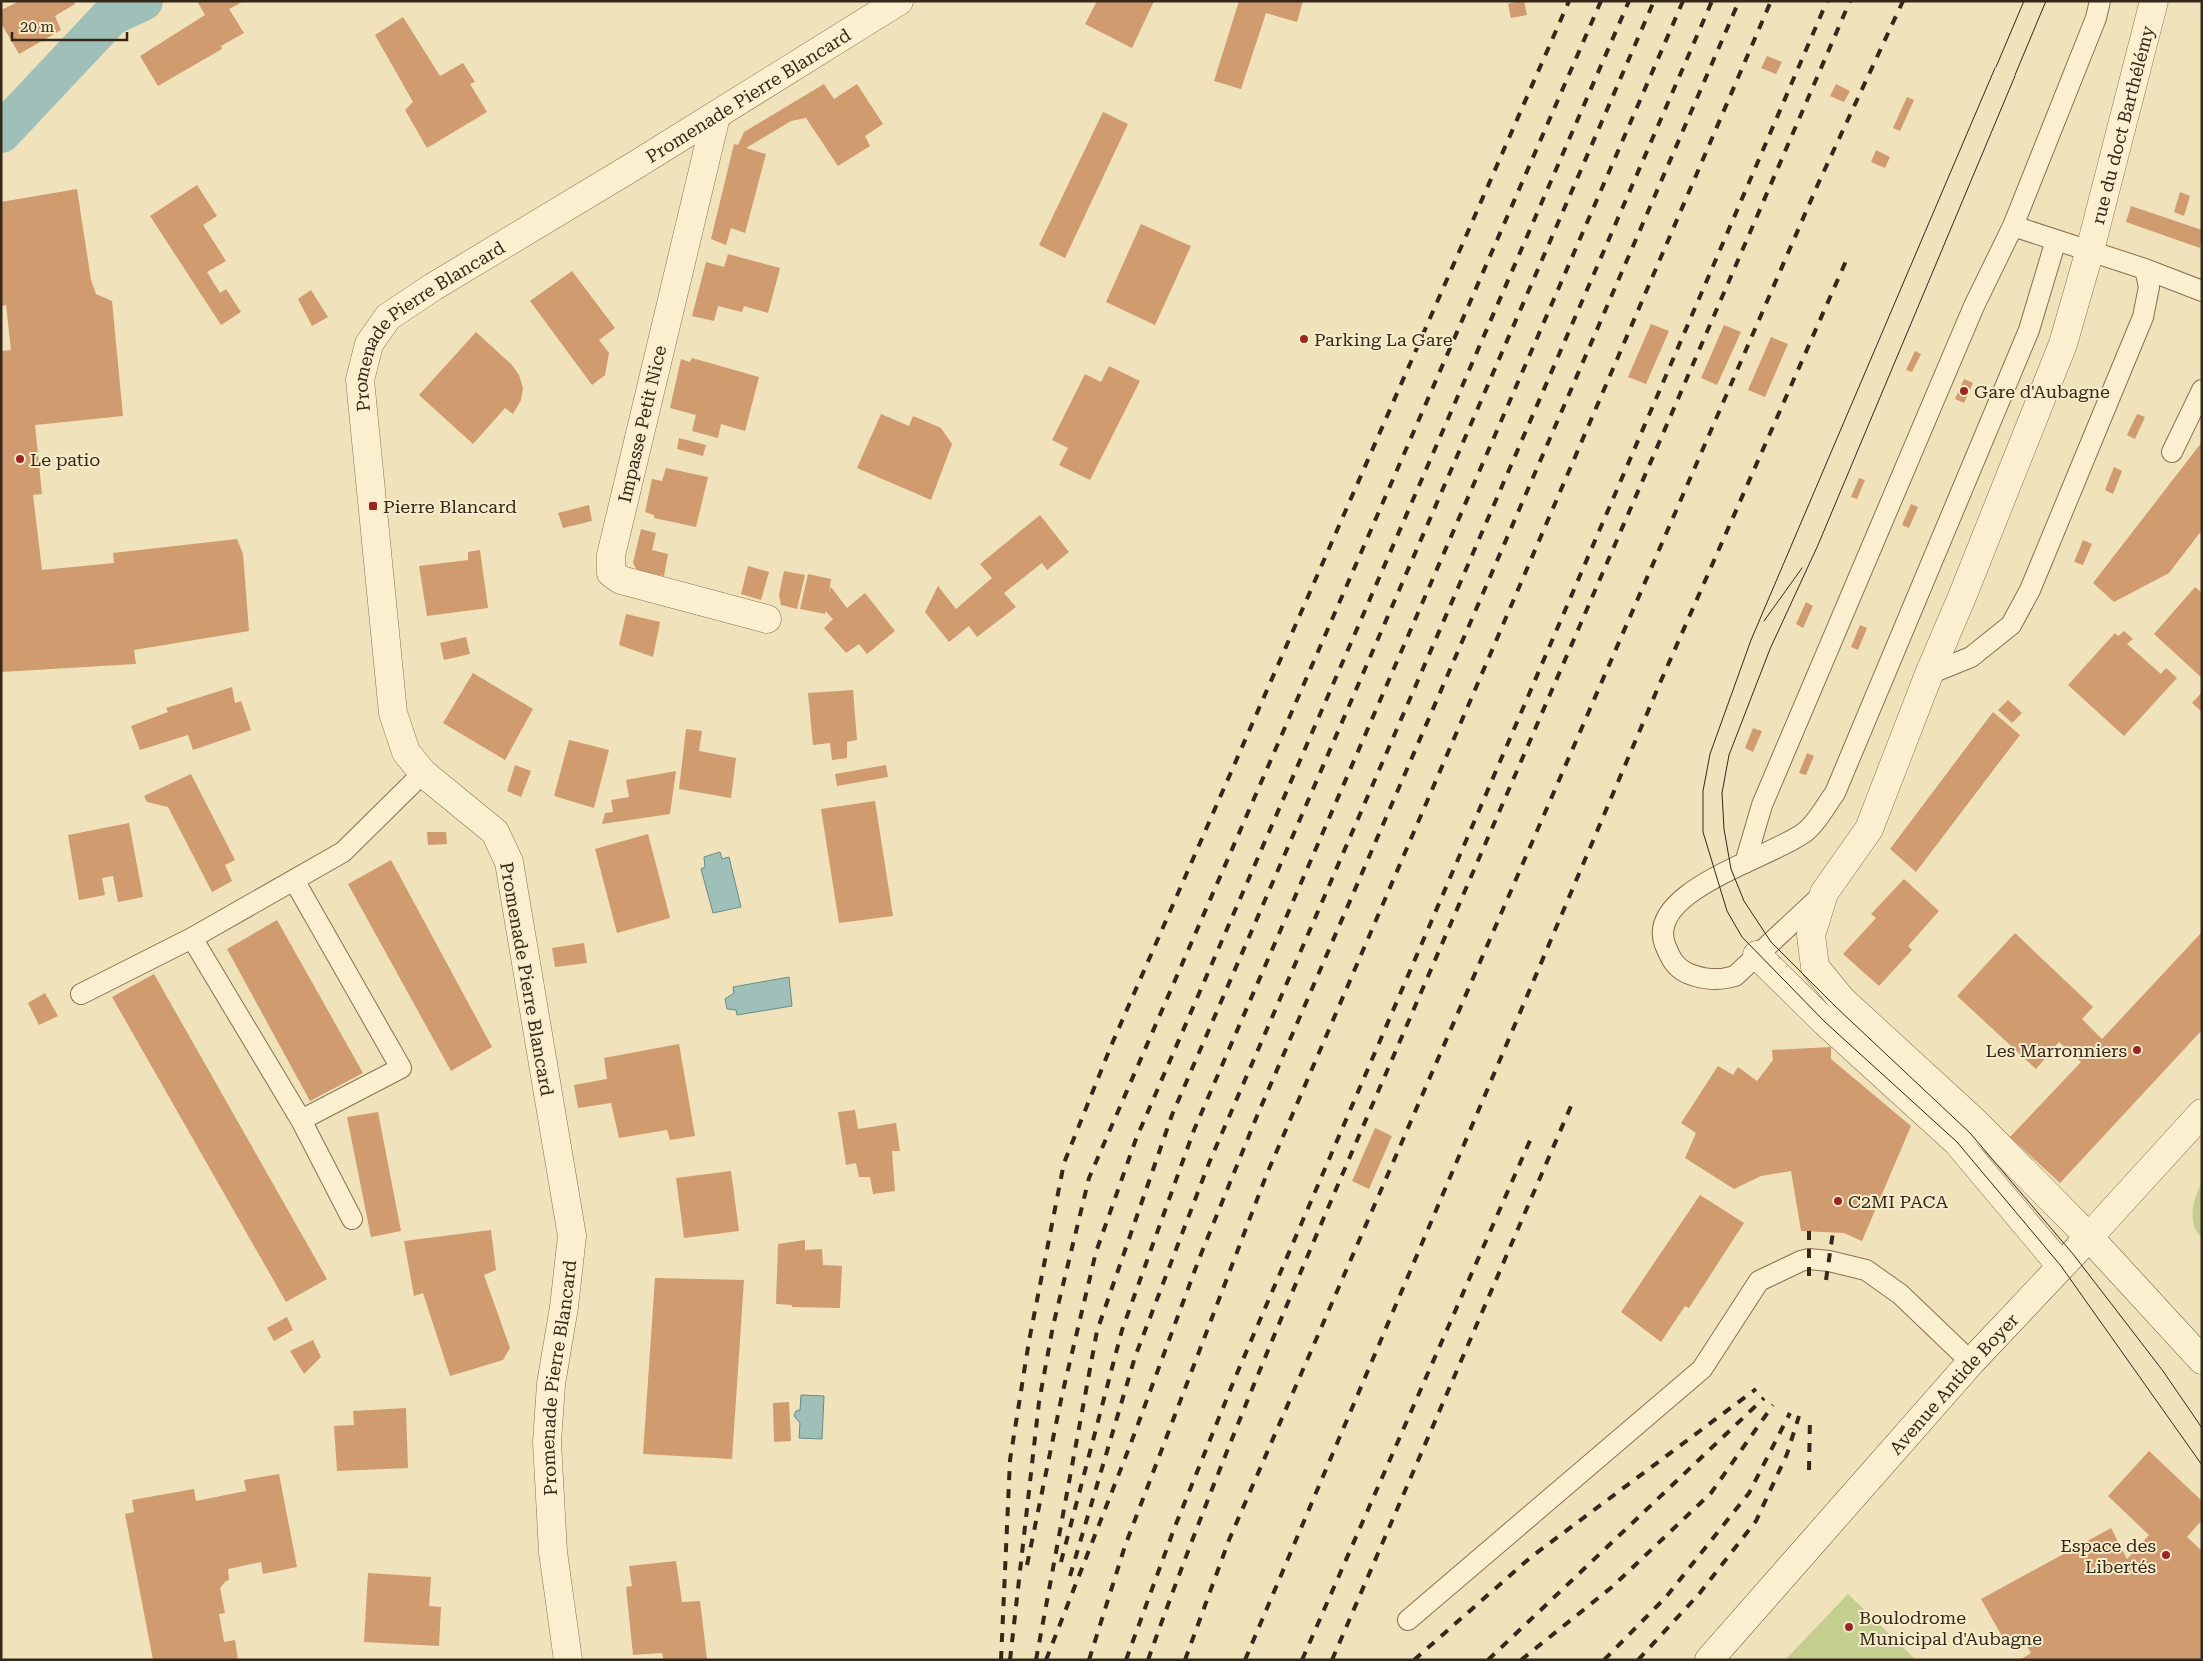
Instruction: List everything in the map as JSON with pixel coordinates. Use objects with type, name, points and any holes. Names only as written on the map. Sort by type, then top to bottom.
[{"type":"street","name":"Promenade Pierre Blancard","points":[[568,1660],[553,1552],[547,1442],[551,1384],[564,1307],[572,1236],[510,862],[495,832],[423,773],[406,752],[393,713],[360,380],[369,344],[388,317],[433,287],[716,116],[899,1]]},
{"type":"street","name":"rue du doct Barthélémy","points":[[2154,1],[2090,250],[2062,344],[1929,674],[1869,829],[1824,893],[1812,935],[1815,967],[1842,1000],[1975,1122],[2089,1237],[2202,1360]]},
{"type":"street","name":"Impasse Petit Nice","points":[[716,116],[611,554],[611,573],[621,580],[767,620]]},
{"type":"street","points":[[1757,955],[1825,1022],[1957,1142],[2062,1266]]},
{"type":"street","name":"Avenue Antide Boyer","points":[[1709,1660],[1970,1362],[2062,1266],[2202,1113]]},
{"type":"lane","points":[[1745,863],[1762,805],[1971,314],[2013,226],[2098,9]]},
{"type":"lane","points":[[2013,226],[2090,250],[2202,291]]},
{"type":"lane","points":[[1824,893],[1735,976],[1722,980],[1701,979],[1684,972],[1672,962],[1663,942],[1665,924],[1673,906],[1696,890],[1805,832],[1835,792],[2028,330],[2056,240]]},
{"type":"lane","points":[[1929,674],[1971,657],[2011,625],[2030,590],[2142,317],[2149,287],[2145,269]]},
{"type":"lane","points":[[2172,452],[2202,390]]},
{"type":"lane","points":[[81,994],[192,938],[343,852],[423,773]]},
{"type":"lane","points":[[294,880],[401,1068],[301,1120]]},
{"type":"lane","points":[[192,938],[301,1120],[352,1219]]},
{"type":"lane","points":[[1408,1620],[1702,1369],[1759,1281],[1801,1261],[1809,1258],[1866,1270],[1900,1294],[1970,1362]]},
{"type":"green space","points":[[2202,1183],[2202,1238],[2194,1226],[2193,1212],[2196,1197]]},
{"type":"green space","name":"Boulodrome Municipal d'Aubagne","points":[[1848,1594],[1916,1660],[1785,1660]]},
{"type":"water","points":[[720,852],[722,859],[729,857],[741,907],[713,913],[701,869],[705,867],[704,857]]},
{"type":"water","points":[[789,977],[792,1006],[737,1015],[736,1010],[727,1009],[725,999],[734,993],[733,987]]},
{"type":"water","points":[[801,1395],[824,1396],[822,1439],[799,1438],[800,1423],[794,1416],[796,1411],[800,1410]]},
{"type":"building","points":[[20,1],[74,1],[75,4],[55,16],[61,30],[19,54],[1,23],[1,10]]},
{"type":"building","points":[[197,1],[244,1],[229,9],[244,33],[221,46],[222,49],[158,86],[140,56],[205,15]]},
{"type":"building","points":[[1097,1],[1154,1],[1132,48],[1085,24]]},
{"type":"building","points":[[1239,1],[1303,1],[1297,22],[1266,13],[1241,89],[1214,81]]},
{"type":"building","points":[[1524,1],[1527,15],[1511,18],[1508,4]]},
{"type":"building","points":[[403,17],[440,76],[463,63],[475,82],[470,84],[487,112],[427,148],[405,110],[413,102],[375,35]]},
{"type":"building","points":[[1767,56],[1782,62],[1776,74],[1761,68]]},
{"type":"building","points":[[824,84],[834,99],[857,84],[883,124],[865,136],[870,146],[838,166],[806,118],[791,121],[746,148],[766,154],[745,233],[731,228],[726,245],[711,239],[734,144],[738,145],[744,132]]},
{"type":"building","points":[[1836,84],[1850,91],[1844,102],[1830,96]]},
{"type":"building","points":[[1907,97],[1914,100],[1900,131],[1893,128]]},
{"type":"building","points":[[1103,112],[1128,124],[1065,258],[1039,245]]},
{"type":"building","points":[[1876,150],[1890,157],[1885,168],[1871,162]]},
{"type":"building","points":[[197,185],[217,216],[203,225],[226,261],[207,272],[220,293],[226,289],[241,312],[221,325],[150,216]]},
{"type":"building","name":"Le patio","points":[[77,189],[91,280],[96,294],[112,301],[123,416],[35,425],[42,494],[33,495],[42,570],[114,563],[113,553],[237,539],[243,554],[249,631],[134,650],[136,664],[1,672],[1,351],[11,350],[6,305],[1,306],[1,202]]},
{"type":"building","points":[[2180,192],[2190,196],[2184,216],[2174,212]]},
{"type":"building","points":[[2131,206],[2202,230],[2200,248],[2126,222]]},
{"type":"building","points":[[1141,224],[1191,246],[1155,325],[1106,302]]},
{"type":"building","points":[[728,254],[780,268],[768,313],[744,306],[742,312],[718,306],[714,321],[692,316],[706,262],[724,267]]},
{"type":"building","points":[[572,271],[615,328],[599,340],[609,353],[605,375],[592,385],[530,301]]},
{"type":"building","points":[[311,290],[328,317],[312,326],[298,299]]},
{"type":"building","points":[[1651,324],[1669,331],[1646,384],[1628,377]]},
{"type":"building","points":[[1724,325],[1741,332],[1717,385],[1701,378]]},
{"type":"building","points":[[476,332],[512,365],[519,375],[523,388],[521,400],[513,414],[505,408],[473,444],[419,395]]},
{"type":"building","points":[[1771,337],[1788,344],[1765,397],[1748,390]]},
{"type":"building","points":[[1915,351],[1921,354],[1912,372],[1906,370]]},
{"type":"building","points":[[692,358],[759,377],[745,431],[721,424],[718,438],[692,431],[696,415],[670,408],[681,359],[690,362]]},
{"type":"building","points":[[1109,366],[1140,381],[1090,480],[1059,465],[1068,448],[1052,440],[1085,374],[1101,382]]},
{"type":"building","name":"Gare d'Aubagne","points":[[1964,379],[1973,383],[1964,403],[1955,399]]},
{"type":"building","points":[[881,414],[909,426],[913,416],[941,428],[952,444],[931,500],[857,468]]},
{"type":"building","points":[[2137,414],[2145,417],[2135,439],[2127,435]]},
{"type":"building","points":[[679,438],[706,445],[703,456],[677,449]]},
{"type":"building","points":[[2202,442],[2202,530],[2169,573],[2114,602],[2093,583]]},
{"type":"building","points":[[2114,467],[2122,471],[2113,494],[2105,490]]},
{"type":"building","points":[[666,468],[708,477],[696,527],[654,518],[654,515],[645,512],[652,479],[662,481]]},
{"type":"building","points":[[1859,478],[1865,480],[1857,499],[1851,497]]},
{"type":"building","points":[[1911,504],[1918,507],[1909,528],[1902,525]]},
{"type":"building","points":[[589,505],[592,521],[563,528],[558,513]]},
{"type":"building","points":[[1040,515],[1069,552],[1047,570],[1042,563],[1004,593],[1016,607],[977,637],[969,626],[949,642],[925,612],[938,586],[956,609],[992,578],[980,564]]},
{"type":"building","points":[[641,529],[656,533],[652,550],[668,554],[664,576],[638,571],[633,563]]},
{"type":"building","points":[[2083,540],[2092,544],[2083,565],[2074,562]]},
{"type":"building","points":[[480,550],[488,608],[427,616],[419,566],[468,560],[468,552]]},
{"type":"building","points":[[748,566],[769,572],[761,600],[741,594]]},
{"type":"building","points":[[784,571],[805,575],[797,609],[781,605],[779,595]]},
{"type":"building","points":[[808,574],[831,579],[829,593],[831,587],[847,608],[865,593],[895,631],[867,654],[859,644],[846,653],[824,628],[833,619],[825,611],[825,614],[800,609]]},
{"type":"building","points":[[2195,587],[2202,593],[2202,678],[2154,634]]},
{"type":"building","points":[[1806,602],[1813,606],[1803,628],[1796,624]]},
{"type":"building","points":[[626,614],[660,622],[653,657],[619,645]]},
{"type":"building","points":[[1860,625],[1867,628],[1858,650],[1851,647]]},
{"type":"building","points":[[2124,631],[2133,639],[2127,644],[2161,674],[2166,668],[2177,678],[2124,736],[2068,685],[2115,633],[2118,636]]},
{"type":"building","points":[[466,637],[470,654],[444,660],[440,643]]},
{"type":"building","points":[[473,673],[533,709],[505,760],[443,723]]},
{"type":"building","points":[[232,687],[235,703],[241,701],[251,730],[193,750],[188,735],[140,750],[131,726],[168,712],[166,708]]},
{"type":"building","points":[[853,690],[857,740],[847,742],[847,758],[832,760],[830,743],[813,745],[808,693]]},
{"type":"building","points":[[2202,692],[2202,712],[2192,703]]},
{"type":"building","points":[[2008,700],[2022,713],[2012,723],[1998,710]]},
{"type":"building","points":[[1993,712],[2020,735],[1916,872],[1890,849]]},
{"type":"building","points":[[1753,728],[1762,731],[1753,752],[1745,748]]},
{"type":"building","points":[[686,729],[702,731],[699,751],[736,758],[731,798],[679,789]]},
{"type":"building","points":[[569,740],[609,750],[594,808],[554,796]]},
{"type":"building","points":[[1807,753],[1814,756],[1806,775],[1799,773]]},
{"type":"building","points":[[515,765],[531,771],[521,797],[507,791]]},
{"type":"building","points":[[886,765],[888,777],[837,786],[835,774]]},
{"type":"building","points":[[676,771],[670,814],[602,824],[605,813],[613,812],[611,800],[629,797],[626,780]]},
{"type":"building","points":[[191,774],[235,860],[225,865],[232,881],[212,892],[168,807],[147,802],[144,796]]},
{"type":"building","points":[[875,801],[893,916],[839,923],[821,809]]},
{"type":"building","points":[[129,823],[143,897],[118,902],[113,876],[102,878],[105,895],[79,900],[68,835]]},
{"type":"building","points":[[427,832],[446,832],[447,844],[428,845]]},
{"type":"building","points":[[648,834],[670,918],[617,933],[595,849]]},
{"type":"building","points":[[391,860],[492,1047],[451,1071],[348,884]]},
{"type":"building","points":[[1904,879],[1939,911],[1908,946],[1912,950],[1879,986],[1843,954],[1876,918],[1871,914]]},
{"type":"building","points":[[277,920],[363,1073],[310,1101],[227,949]]},
{"type":"building","name":"Les Marronniers","points":[[2202,932],[2202,1030],[2060,1183],[2010,1137],[2081,1062],[2059,1042],[2036,1069],[1957,996],[2015,933],[2093,1007],[2082,1019],[2102,1039]]},
{"type":"building","points":[[584,943],[587,963],[555,967],[552,948]]},
{"type":"building","points":[[154,974],[327,1279],[286,1302],[112,997]]},
{"type":"building","points":[[45,993],[58,1016],[39,1025],[28,1003]]},
{"type":"building","points":[[679,1044],[695,1136],[670,1140],[667,1130],[619,1138],[611,1103],[578,1108],[574,1085],[607,1079],[604,1058]]},
{"type":"building","points":[[1831,1047],[1831,1059],[1911,1126],[1862,1241],[1844,1233],[1801,1231],[1791,1171],[1761,1176],[1734,1189],[1685,1158],[1696,1133],[1681,1123],[1718,1066],[1733,1075],[1738,1067],[1757,1081],[1773,1060],[1772,1050]]},
{"type":"building","points":[[855,1110],[858,1129],[896,1123],[900,1151],[892,1151],[895,1191],[873,1194],[870,1177],[859,1177],[856,1163],[846,1165],[838,1112]]},
{"type":"building","points":[[378,1112],[401,1231],[371,1237],[347,1117]]},
{"type":"building","points":[[1375,1128],[1392,1136],[1369,1189],[1352,1181]]},
{"type":"building","points":[[731,1171],[739,1231],[684,1238],[676,1178]]},
{"type":"building","points":[[1700,1195],[1744,1223],[1689,1308],[1685,1306],[1661,1342],[1621,1312]]},
{"type":"building","points":[[491,1230],[496,1270],[484,1275],[510,1348],[503,1360],[450,1376],[423,1293],[414,1296],[404,1241]]},
{"type":"building","points":[[805,1240],[805,1250],[822,1249],[823,1265],[842,1266],[840,1308],[792,1307],[792,1305],[776,1304],[778,1244]]},
{"type":"building","points":[[655,1278],[744,1280],[732,1459],[643,1454]]},
{"type":"building","points":[[287,1317],[293,1330],[274,1341],[267,1328]]},
{"type":"building","points":[[313,1340],[321,1357],[304,1374],[290,1351]]},
{"type":"building","points":[[789,1402],[791,1441],[774,1442],[773,1403]]},
{"type":"building","points":[[406,1408],[408,1468],[337,1471],[334,1426],[354,1425],[353,1411]]},
{"type":"building","name":"Espace des Libertés","points":[[2149,1451],[2202,1501],[2202,1520],[2187,1537],[2202,1551],[2202,1660],[2020,1660],[2031,1653],[2022,1637],[2007,1645],[1981,1599],[2111,1528],[2127,1559],[2149,1535],[2108,1496]]},
{"type":"building","points":[[279,1474],[297,1567],[263,1574],[261,1562],[228,1569],[229,1580],[220,1588],[225,1613],[219,1614],[224,1642],[235,1640],[238,1660],[153,1660],[125,1514],[134,1512],[132,1500],[194,1489],[196,1501],[246,1491],[244,1480]]},
{"type":"building","points":[[676,1561],[682,1602],[700,1601],[707,1659],[664,1660],[662,1653],[633,1655],[626,1587],[632,1586],[629,1566]]},
{"type":"building","points":[[368,1573],[431,1577],[429,1606],[441,1607],[439,1646],[364,1642]]},
{"type":"waterway","points":[[1,133],[111,16],[143,1]]},
{"type":"tram line","points":[[1996,67],[2024,1]]},
{"type":"tram line","points":[[2015,75],[2046,1]]},
{"type":"tram line","points":[[1995,68],[1751,640],[1710,754],[1703,791],[1703,832],[1727,911],[1742,937],[1825,1022],[1957,1142],[2061,1266],[2202,1465]]},
{"type":"tram line","points":[[2015,76],[1818,545],[1770,649],[1729,755],[1722,793],[1724,829],[1731,869],[1744,901],[1771,942],[1837,1008],[1970,1133],[2073,1254],[2163,1371],[2202,1428]]},
{"type":"tram line","points":[[1764,621],[1802,568]]},
{"type":"railway","points":[[1001,1660],[1010,1460],[1029,1341],[1064,1163],[1111,1046],[1569,1]]},
{"type":"railway","points":[[1010,1660],[1039,1402],[1053,1326],[1089,1178],[1601,1]]},
{"type":"railway","points":[[1027,1565],[1062,1395],[1096,1252],[1136,1139],[1629,1]]},
{"type":"railway","points":[[1036,1660],[1097,1331],[1172,1115],[1654,1]]},
{"type":"railway","points":[[1061,1562],[1122,1330],[1194,1130],[1683,1]]},
{"type":"railway","points":[[1070,1576],[1135,1357],[1209,1163],[1712,1]]},
{"type":"railway","points":[[1046,1660],[1131,1443],[1199,1259],[1257,1116],[1739,1]]},
{"type":"railway","points":[[1089,1660],[1125,1546],[1266,1176],[1771,1]]},
{"type":"railway","points":[[1126,1660],[1174,1529],[1235,1378],[1827,1]]},
{"type":"railway","points":[[1148,1660],[1182,1567],[1255,1381],[1850,1]]},
{"type":"railway","points":[[1185,1660],[1229,1540],[1818,184],[1903,1]]},
{"type":"railway","points":[[1245,1660],[1660,683],[1846,261]]},
{"type":"railway","points":[[1332,1660],[1571,1106]]},
{"type":"railway","points":[[1302,1660],[1532,1136]]},
{"type":"railway","points":[[1809,1231],[1809,1280]]},
{"type":"railway","points":[[1826,1280],[1833,1232]]},
{"type":"railway","points":[[1414,1660],[1531,1557],[1756,1389]]},
{"type":"railway","points":[[1488,1660],[1764,1398]]},
{"type":"railway","points":[[1521,1660],[1612,1587],[1711,1493],[1773,1405]]},
{"type":"railway","points":[[1604,1660],[1666,1597],[1749,1493],[1790,1413]]},
{"type":"railway","points":[[1638,1660],[1699,1594],[1756,1521],[1787,1454],[1799,1416]]},
{"type":"railway","points":[[1809,1470],[1810,1416]]},
{"type":"place","name":"Parking La Gare","points":[[1304,339]]},
{"type":"place","name":"Gare d'Aubagne","points":[[1964,391]]},
{"type":"place","name":"Le patio","points":[[20,459]]},
{"type":"place","name":"Pierre Blancard","points":[[373,506]]},
{"type":"place","name":"Les Marronniers","points":[[2137,1050]]},
{"type":"place","name":"C2MI PACA","points":[[1838,1201]]},
{"type":"place","name":"Espace des Libertés","points":[[2166,1555]]},
{"type":"place","name":"Boulodrome Municipal d'Aubagne","points":[[1849,1627]]}]
